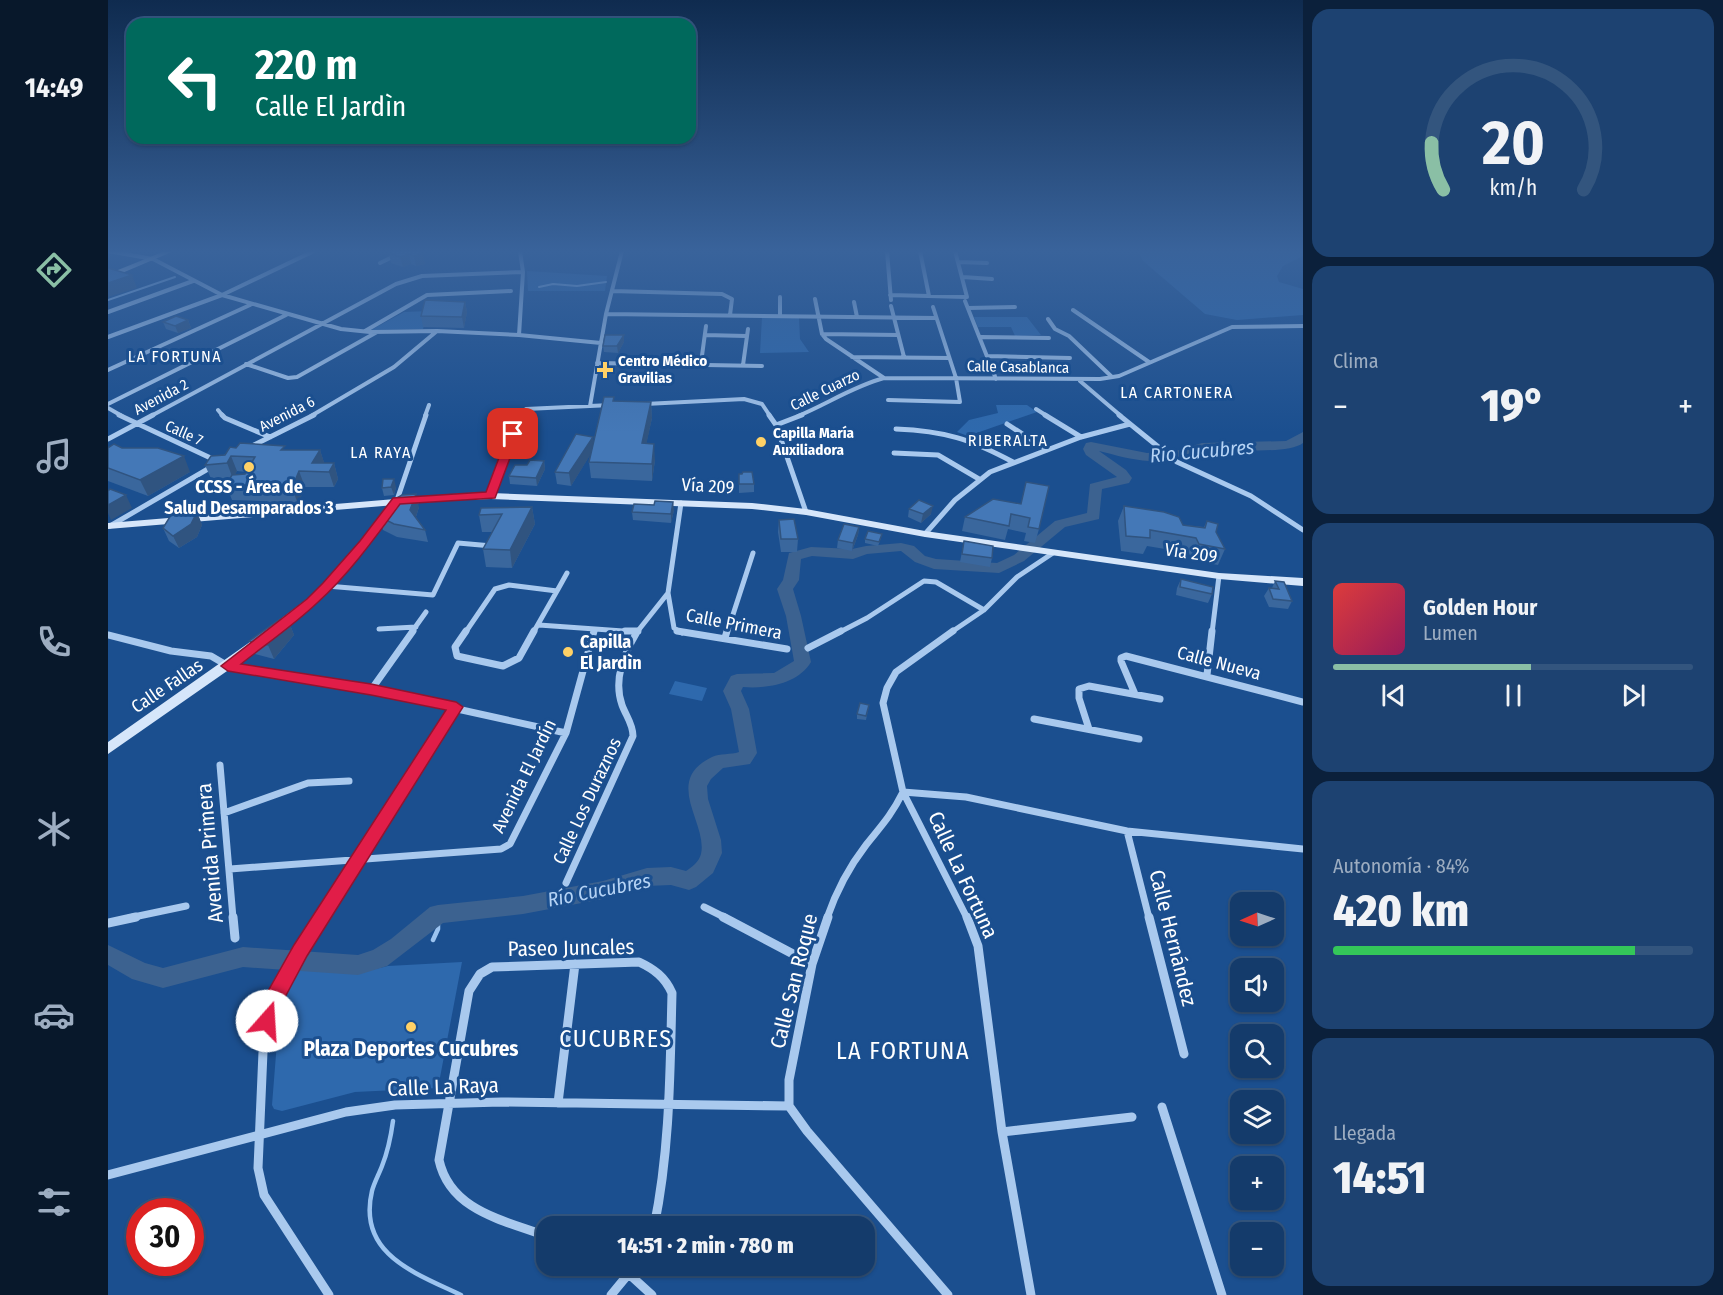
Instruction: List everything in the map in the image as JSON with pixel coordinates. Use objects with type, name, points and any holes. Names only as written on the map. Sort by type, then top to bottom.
[{"type":"main road","name":"Vía 209","points":[[109,526],[397,500],[491,496],[681,502],[806,512],[1016,548],[1219,576],[1302,582]]},
{"type":"main road","name":"Calle Fallas","points":[[108,749],[155,714],[228,666],[312,602],[364,543],[397,500]]},
{"type":"street","points":[[108,337],[179,311]]},
{"type":"street","points":[[108,370],[234,311]]},
{"type":"street","points":[[274,311],[320,324],[364,332],[437,331],[519,334],[601,343]]},
{"type":"street","name":"Avenida 2","points":[[108,439],[343,311]]},
{"type":"street","points":[[364,332],[399,311]]},
{"type":"street","points":[[519,334],[520,311]]},
{"type":"street","points":[[780,311],[780,316]]},
{"type":"street","points":[[817,311],[822,333],[834,346],[884,378]]},
{"type":"street","points":[[856,311],[857,317]]},
{"type":"street","points":[[893,311],[904,357]]},
{"type":"street","points":[[888,400],[957,404],[960,402],[956,378],[934,311]]},
{"type":"street","points":[[970,311],[996,379]]},
{"type":"street","points":[[1075,311],[1149,362]]},
{"type":"street","points":[[590,406],[606,314],[936,318]]},
{"type":"street","points":[[108,406],[286,315]]},
{"type":"street","points":[[1048,319],[1055,329],[1070,336],[1112,377]]},
{"type":"street","name":"Calle Casablanca","points":[[956,378],[1100,380],[1232,327],[1303,326]]},
{"type":"street","points":[[701,363],[706,327]]},
{"type":"street","points":[[742,365],[748,329]]},
{"type":"street","name":"Avenida 6","points":[[240,452],[390,371],[437,331]]},
{"type":"street","points":[[246,364],[294,378],[377,332]]},
{"type":"street","points":[[822,333],[898,335]]},
{"type":"street","points":[[705,335],[746,336]]},
{"type":"street","points":[[981,337],[1049,338]]},
{"type":"street","points":[[988,356],[1070,358]]},
{"type":"street","points":[[852,357],[949,358]]},
{"type":"street","points":[[597,363],[672,366],[701,363],[762,366]]},
{"type":"street","name":"Calle Cuarzo","points":[[776,425],[823,406],[865,382],[884,378],[956,378]]},
{"type":"street","points":[[1095,392],[1095,385],[1100,380]]},
{"type":"street","points":[[1080,381],[1177,462],[1251,496],[1303,530]]},
{"type":"street","points":[[642,404],[744,399],[755,400],[762,404],[776,425],[806,512]]},
{"type":"street","points":[[397,500],[429,405]]},
{"type":"street","points":[[491,496],[521,413],[526,409],[621,405]]},
{"type":"street","name":"Calle 7","points":[[108,406],[136,424],[220,462],[109,526]]},
{"type":"street","points":[[1036,409],[1082,437]]},
{"type":"street","points":[[218,410],[225,418],[270,437]]},
{"type":"street","points":[[1007,424],[1047,450]]},
{"type":"street","points":[[925,534],[939,517],[979,479],[1013,462],[1082,437],[1130,424]]},
{"type":"street","points":[[896,429],[955,434],[981,443],[1013,462]]},
{"type":"street","points":[[894,453],[938,455],[979,479]]},
{"type":"street","points":[[539,625],[637,632],[668,593],[681,502]]},
{"type":"street","points":[[327,586],[433,595],[458,543],[492,546]]},
{"type":"street","name":"Calle La Fortuna","points":[[1031,1295],[1002,1132],[978,946],[945,873],[903,792],[883,703],[887,688],[896,672],[914,657],[984,610],[1017,577],[1049,552]]},
{"type":"street","points":[[725,638],[753,553]]},
{"type":"street","points":[[556,591],[509,585],[495,590],[455,647],[454,653],[457,656],[503,666],[512,663],[519,658],[567,573]]},
{"type":"street","points":[[1207,675],[1219,576]]},
{"type":"street","points":[[808,648],[867,618],[924,580],[936,582],[984,610]]},
{"type":"street","name":"Calle Primera","points":[[668,593],[674,628],[678,632],[787,649]]},
{"type":"street","points":[[371,690],[426,612]]},
{"type":"street","points":[[379,629],[416,627]]},
{"type":"street","name":"Avenida El Jardín","points":[[230,869],[501,849],[510,844],[566,733],[595,629]]},
{"type":"street","name":"Calle Los Duraznos","points":[[566,883],[633,736],[634,727],[621,703],[618,687],[620,665],[637,632]]},
{"type":"street","points":[[108,635],[171,651],[211,656],[228,666],[371,690],[566,733]]},
{"type":"street","name":"Calle Nueva","points":[[1135,694],[1120,661],[1126,656],[1207,675],[1303,702]]},
{"type":"street","points":[[1089,729],[1079,698],[1079,689],[1089,686],[1160,699]]},
{"type":"street","points":[[329,1295],[264,1196],[258,1168],[258,1136],[262,1052],[267,1021],[273,1000],[300,951],[456,707]]},
{"type":"street","points":[[1034,718],[1139,739]]},
{"type":"street","name":"Avenida Primera","points":[[220,765],[236,938]]},
{"type":"street","points":[[224,813],[308,783],[349,781]]},
{"type":"street","points":[[903,792],[966,797],[1127,831],[1303,849]]},
{"type":"street","name":"Calle San Roque","points":[[789,1106],[789,1080],[812,964],[836,892],[865,846],[891,816],[903,792]]},
{"type":"street","name":"Calle Hernández","points":[[1127,831],[1184,1054]]},
{"type":"street","points":[[108,923],[186,906]]},
{"type":"street","points":[[704,907],[812,964]]},
{"type":"street","name":"Paseo Juncales","points":[[536,1232],[462,1202],[445,1183],[439,1160],[469,991],[474,981],[492,968],[639,963],[659,972],[667,981],[672,993],[668,1106],[664,1188],[657,1216]]},
{"type":"street","points":[[558,1103],[574,964]]},
{"type":"street","name":"Calle La Raya","points":[[108,1175],[346,1112],[407,1104],[789,1106]]},
{"type":"street","points":[[789,1106],[807,1131],[948,1295]]},
{"type":"street","points":[[1162,1107],[1222,1295]]},
{"type":"street","points":[[1002,1132],[1132,1117]]},
{"type":"street","points":[[611,1295],[627,1276]]},
{"type":"street","points":[[637,1276],[652,1295]]},
{"type":"shaded area","points":[[428,311],[423,329],[371,330],[404,312]]},
{"type":"shaded area","points":[[1202,311],[1303,311],[1303,315],[1237,320]]},
{"type":"shaded area","points":[[762,317],[799,318],[800,339],[809,352],[760,353]]},
{"type":"shaded area","points":[[974,317],[1027,317],[1041,335],[1015,336],[1011,327],[978,327]]},
{"type":"shaded area","points":[[996,405],[1027,405],[1037,412],[968,436],[957,432],[969,420],[998,413]]},
{"type":"shaded area","points":[[675,681],[707,688],[702,701],[669,694]]},
{"type":"shaded area","points":[[462,962],[438,1088],[355,1092],[282,1111],[274,1109],[272,1105],[280,1004],[300,966],[371,970],[388,966]]},
{"type":"building","points":[[422,311],[463,311],[462,317],[421,316]]},
{"type":"building","points":[[176,316],[188,320],[175,326],[163,322]]},
{"type":"building","points":[[605,335],[624,335],[617,346],[603,346]]},
{"type":"building","points":[[604,397],[614,397],[613,401],[651,402],[642,443],[654,444],[652,464],[589,462]]},
{"type":"building","points":[[576,434],[593,437],[569,473],[555,472]]},
{"type":"building","points":[[240,443],[285,446],[281,450],[320,450],[312,463],[334,463],[329,472],[299,471],[292,488],[256,489],[258,485],[226,485],[232,475],[245,474],[255,457],[231,456],[227,463],[205,465],[211,456],[225,455],[230,447],[236,448]]},
{"type":"building","points":[[114,444],[122,448],[158,448],[184,456],[140,480],[108,468],[108,448]]},
{"type":"building","points":[[530,460],[544,461],[536,478],[509,476],[515,465],[527,465]]},
{"type":"building","points":[[752,472],[754,484],[739,484],[739,474]]},
{"type":"building","points":[[383,479],[394,479],[391,487],[382,488]]},
{"type":"building","points":[[1026,482],[1049,486],[1039,529],[1028,527],[1030,518],[1011,514],[1009,526],[965,517],[993,499],[1021,504]]},
{"type":"building","points":[[110,489],[126,495],[108,505]]},
{"type":"building","points":[[416,494],[410,510],[425,530],[394,524],[380,517],[393,500],[402,495]]},
{"type":"building","points":[[919,500],[933,506],[923,514],[909,509]]},
{"type":"building","points":[[655,501],[673,502],[671,514],[632,512],[634,504],[654,505]]},
{"type":"building","points":[[1124,506],[1164,512],[1179,517],[1183,525],[1205,528],[1207,521],[1218,524],[1216,532],[1225,549],[1199,544],[1196,538],[1150,530],[1150,538],[1126,536]]},
{"type":"building","points":[[532,507],[510,550],[483,549],[502,514],[479,515],[481,508]]},
{"type":"building","points":[[197,512],[191,524],[173,536],[163,528],[171,515]]},
{"type":"building","points":[[794,519],[798,539],[781,539],[779,520]]},
{"type":"building","points":[[844,524],[859,527],[853,543],[838,540]]},
{"type":"building","points":[[868,531],[882,534],[879,542],[865,539]]},
{"type":"building","points":[[964,541],[993,546],[992,558],[962,554]]},
{"type":"building","points":[[1181,579],[1213,587],[1212,594],[1180,587]]},
{"type":"building","points":[[1275,581],[1284,582],[1292,601],[1273,599],[1269,588],[1279,589]]},
{"type":"building","points":[[280,619],[289,622],[268,645],[249,641]]},
{"type":"building","points":[[860,703],[869,705],[866,716],[857,714]]},
{"type":"waterway","name":"Río Cucubres","points":[[108,955],[140,972],[163,978],[243,957],[358,965],[379,959],[438,914],[523,905],[603,890],[647,877],[671,876],[689,881],[707,865],[711,853],[711,840],[698,799],[698,786],[703,774],[716,763],[743,759],[748,753],[740,709],[732,691],[737,680],[768,680],[780,677],[791,673],[803,662],[794,616],[785,589],[791,580],[794,556],[811,551],[853,554],[866,550],[901,547],[909,549],[920,559],[934,564],[999,568],[1019,558],[1060,524],[1094,516],[1095,487],[1124,480],[1121,473],[1091,452],[1089,449],[1091,446],[1147,457],[1177,455],[1202,447],[1286,445],[1296,443],[1303,436]]},
{"type":"waterway","points":[[433,940],[438,929],[438,914]]},
{"type":"waterway","points":[[393,1121],[386,1155],[372,1191],[370,1213],[373,1231],[381,1246],[409,1269],[461,1295]]},
{"type":"place","name":"Centro Médico Gravilias","points":[[605,370]]},
{"type":"place","name":"Capilla María Auxiliadora","points":[[761,442]]},
{"type":"place","name":"CCSS - Área de Salud Desamparados 3","points":[[249,467]]},
{"type":"place","name":"Capilla El Jardìn","points":[[568,652]]},
{"type":"place","name":"Plaza Deportes Cucubres","points":[[411,1027]]},
{"type":"district","name":"LA FORTUNA","points":[[175,356]]},
{"type":"district","name":"LA CARTONERA","points":[[1177,392]]},
{"type":"district","name":"RIBERALTA","points":[[1008,440]]},
{"type":"district","name":"LA RAYA","points":[[381,452]]},
{"type":"district","name":"CUCUBRES","points":[[616,1039]]},
{"type":"district","name":"LA FORTUNA","points":[[903,1051]]},
{"type":"route","points":[[267,1021],[273,1000],[300,951],[456,707],[228,666],[312,602],[364,543],[397,500],[491,496],[513,434]]}]
